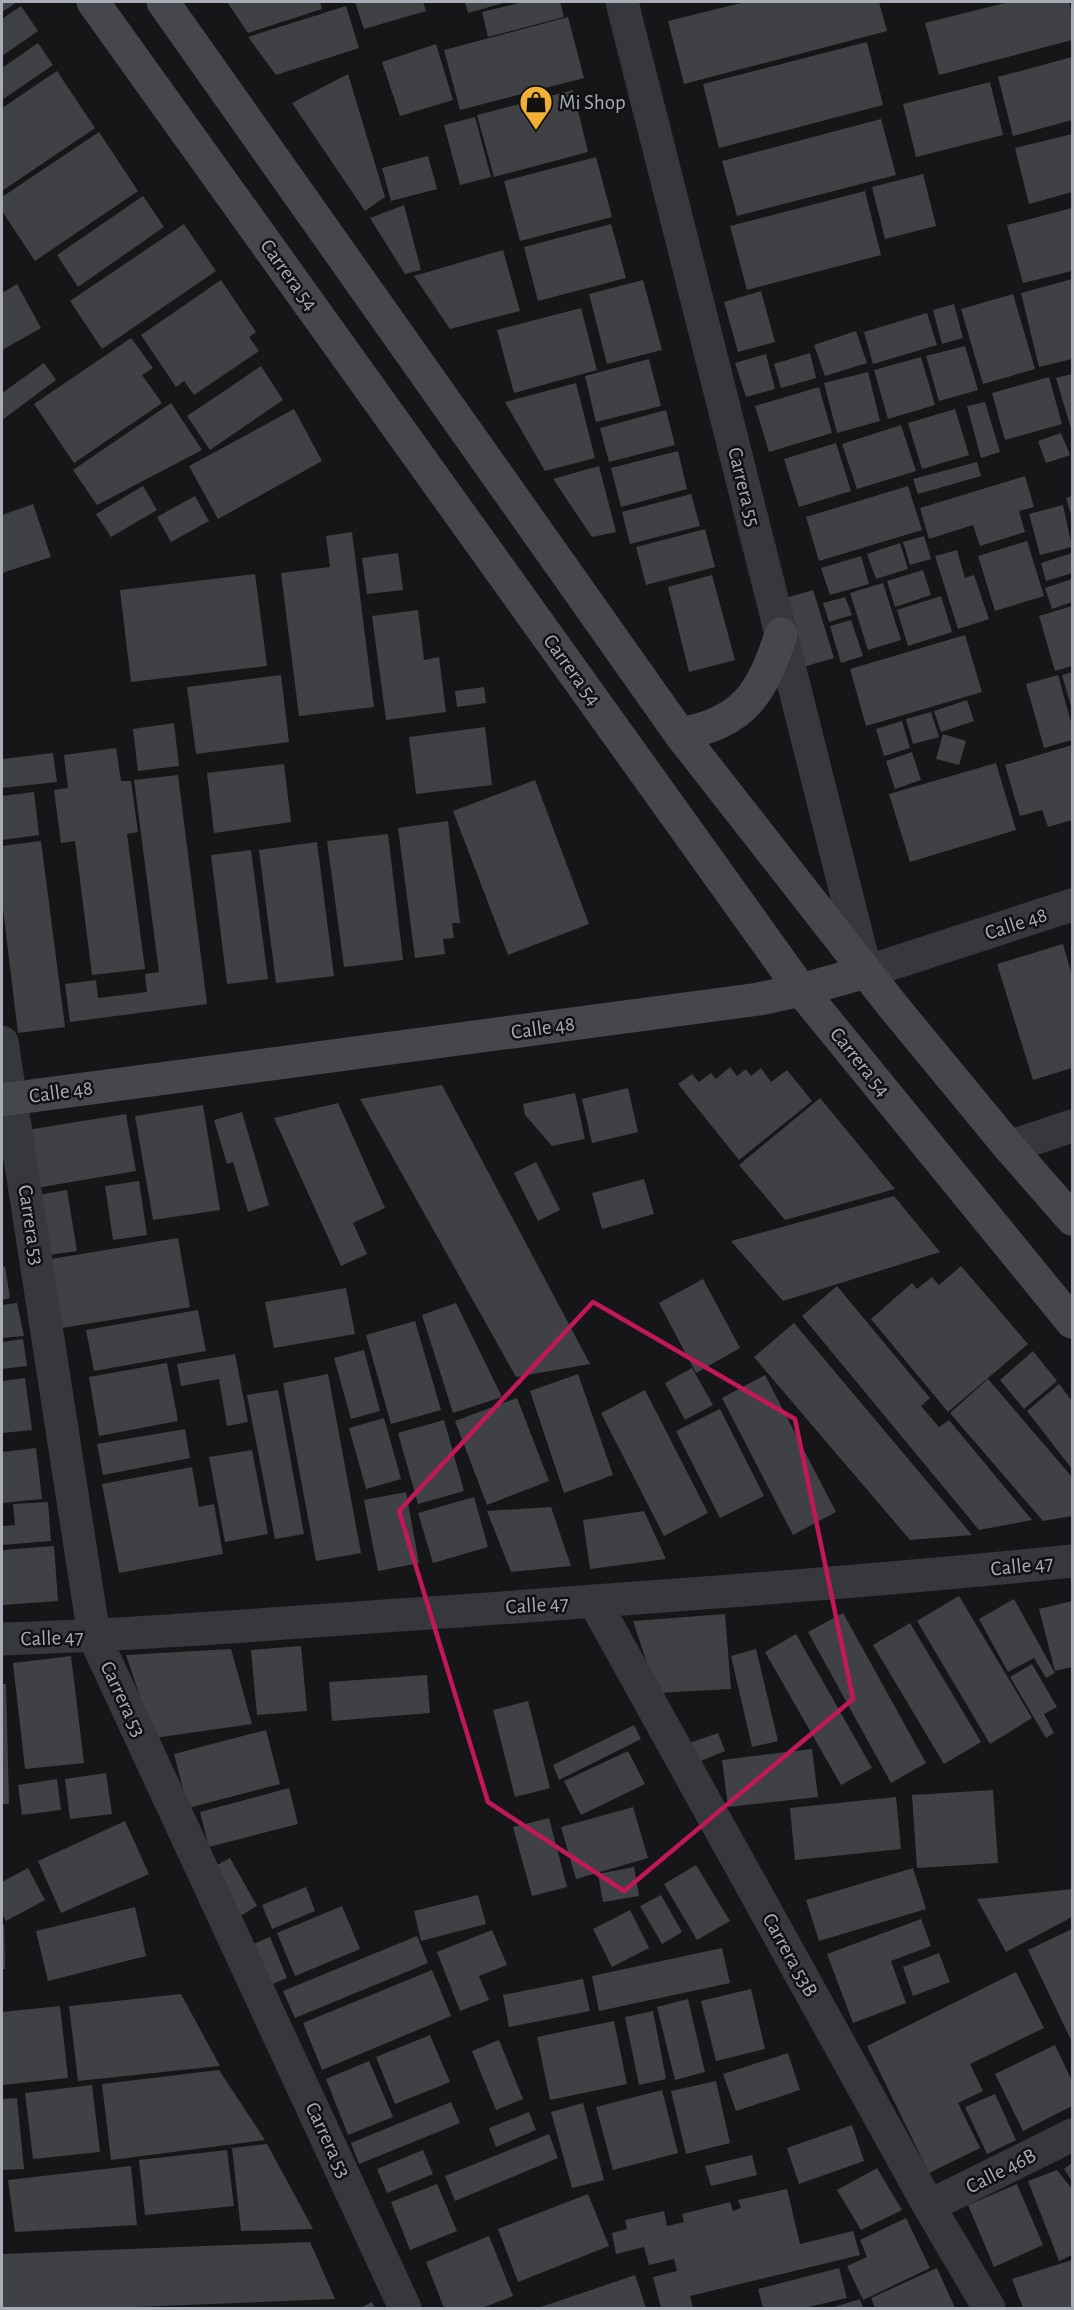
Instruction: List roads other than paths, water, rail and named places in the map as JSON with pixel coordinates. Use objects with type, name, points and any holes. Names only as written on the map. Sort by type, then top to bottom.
[{"type":"main road","name":"Carrera 54","points":[[93,2],[801,990],[1072,1322]]},
{"type":"main road","points":[[163,2],[680,734],[866,972],[1009,1147],[1072,1219]]},
{"type":"main road","points":[[680,734],[716,725],[747,703],[759,689],[768,672],[781,634]]},
{"type":"main road","name":"Calle 48","points":[[6,1099],[747,1001],[801,990],[866,972]]},
{"type":"street","name":"Carrera 55","points":[[622,2],[866,972]]},
{"type":"street","name":"Calle 48","points":[[866,972],[1072,905]]},
{"type":"street","name":"Carrera 53","points":[[2,1042],[6,1099],[94,1636],[405,2308]]},
{"type":"street","points":[[1009,1147],[1072,1126]]},
{"type":"street","name":"Calle 47","points":[[2,1639],[94,1636],[594,1601],[928,1576],[1072,1561]]},
{"type":"street","name":"Carrera 53B","points":[[594,1601],[929,2206],[989,2308]]},
{"type":"street","name":"Calle 46B","points":[[929,2206],[1072,2135]]},
{"type":"place","name":"Mi Shop","points":[[536,131]]}]
